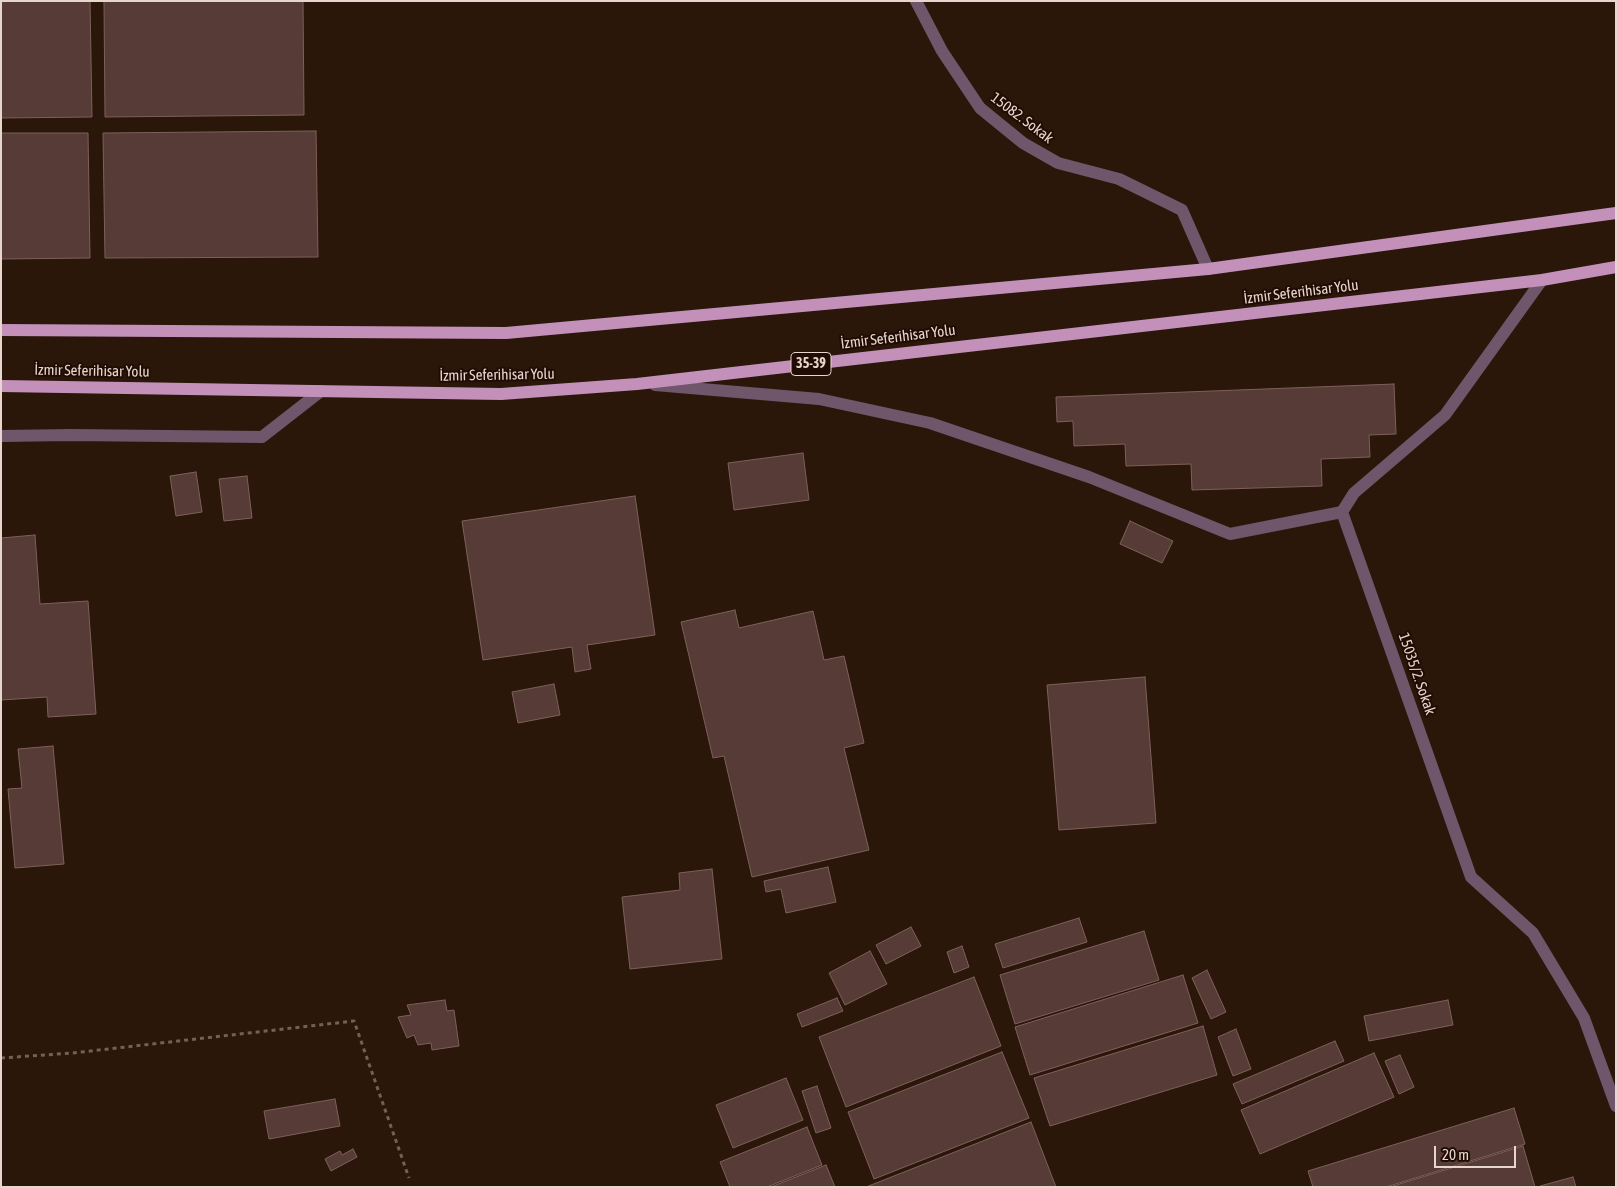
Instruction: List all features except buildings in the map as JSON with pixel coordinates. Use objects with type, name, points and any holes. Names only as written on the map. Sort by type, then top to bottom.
[{"type":"main road","points":[[1,330],[506,334],[1208,269],[1616,213]]},
{"type":"main road","name":"İzmir Seferihisar Yolu","points":[[1,386],[501,394],[637,384],[1542,280],[1616,267]]},
{"type":"street","name":"15082. Sokak","points":[[916,1],[942,50],[980,108],[1023,143],[1058,163],[1119,179],[1182,210],[1208,269]]},
{"type":"street","points":[[637,384],[819,399],[930,423],[1089,477],[1230,534],[1342,512],[1354,493],[1445,414],[1542,280]]},
{"type":"street","points":[[1,436],[262,437],[321,391]]},
{"type":"street","name":"15035/2. Sokak","points":[[1342,512],[1470,877],[1533,933],[1584,1018],[1616,1106]]},
{"type":"path","points":[[1,1058],[73,1053],[354,1021],[409,1178]]}]
